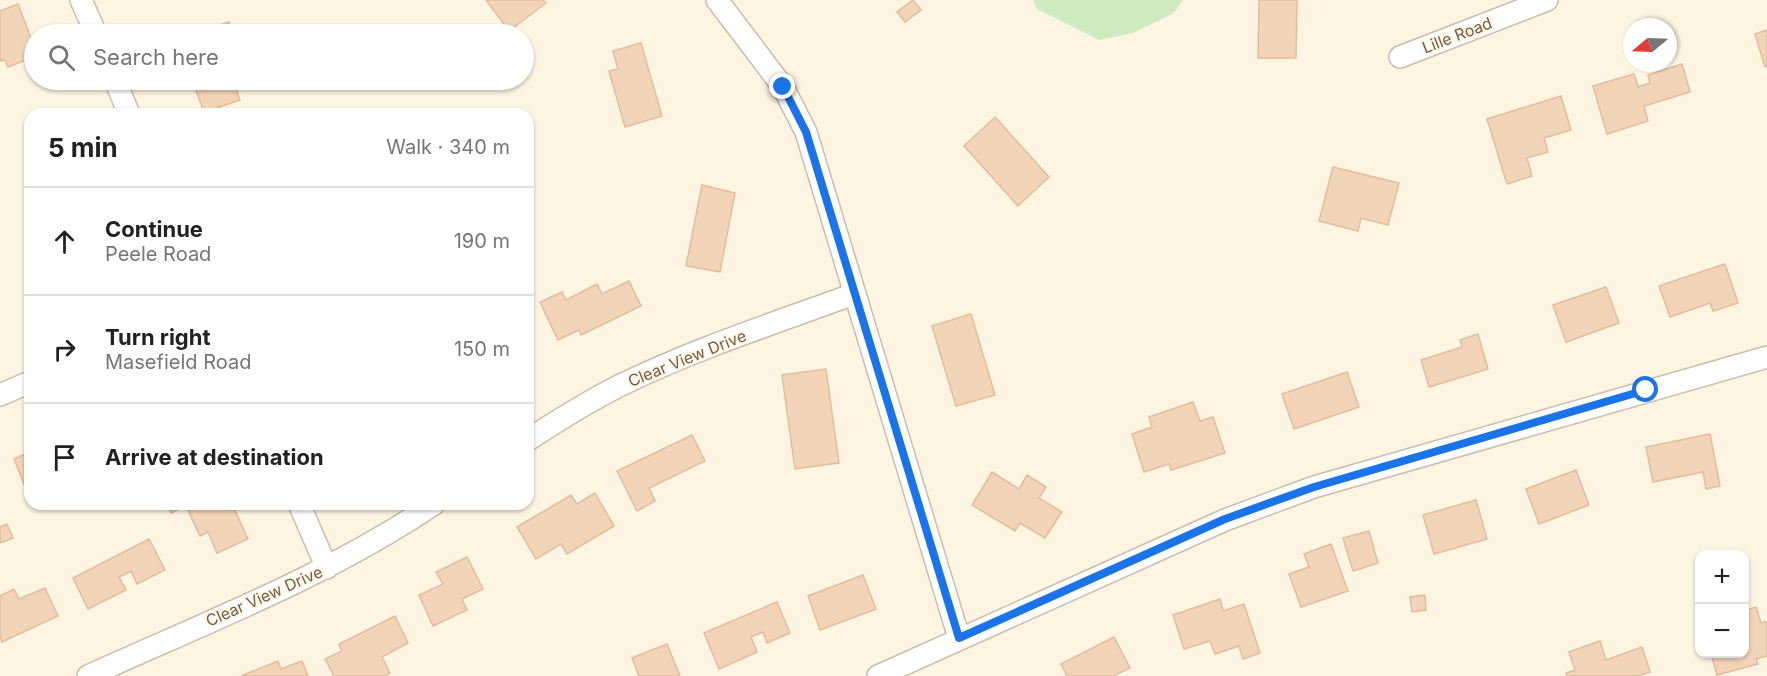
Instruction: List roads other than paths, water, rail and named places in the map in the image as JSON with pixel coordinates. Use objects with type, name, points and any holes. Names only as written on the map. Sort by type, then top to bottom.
[{"type":"street","points":[[81,0],[92,24]]},
{"type":"street","points":[[717,0],[783,87],[806,132],[959,638]]},
{"type":"street","name":"Lille Road","points":[[1400,57],[1547,0]]},
{"type":"street","points":[[119,90],[127,108]]},
{"type":"street","name":"Clear View Drive","points":[[534,436],[572,411],[676,360],[854,294]]},
{"type":"street","points":[[878,676],[1225,519],[1314,487],[1767,357]]},
{"type":"street","points":[[0,395],[24,385]]},
{"type":"street","points":[[302,510],[327,568]]},
{"type":"street","name":"Clear View Drive","points":[[88,676],[327,568],[424,510]]}]
